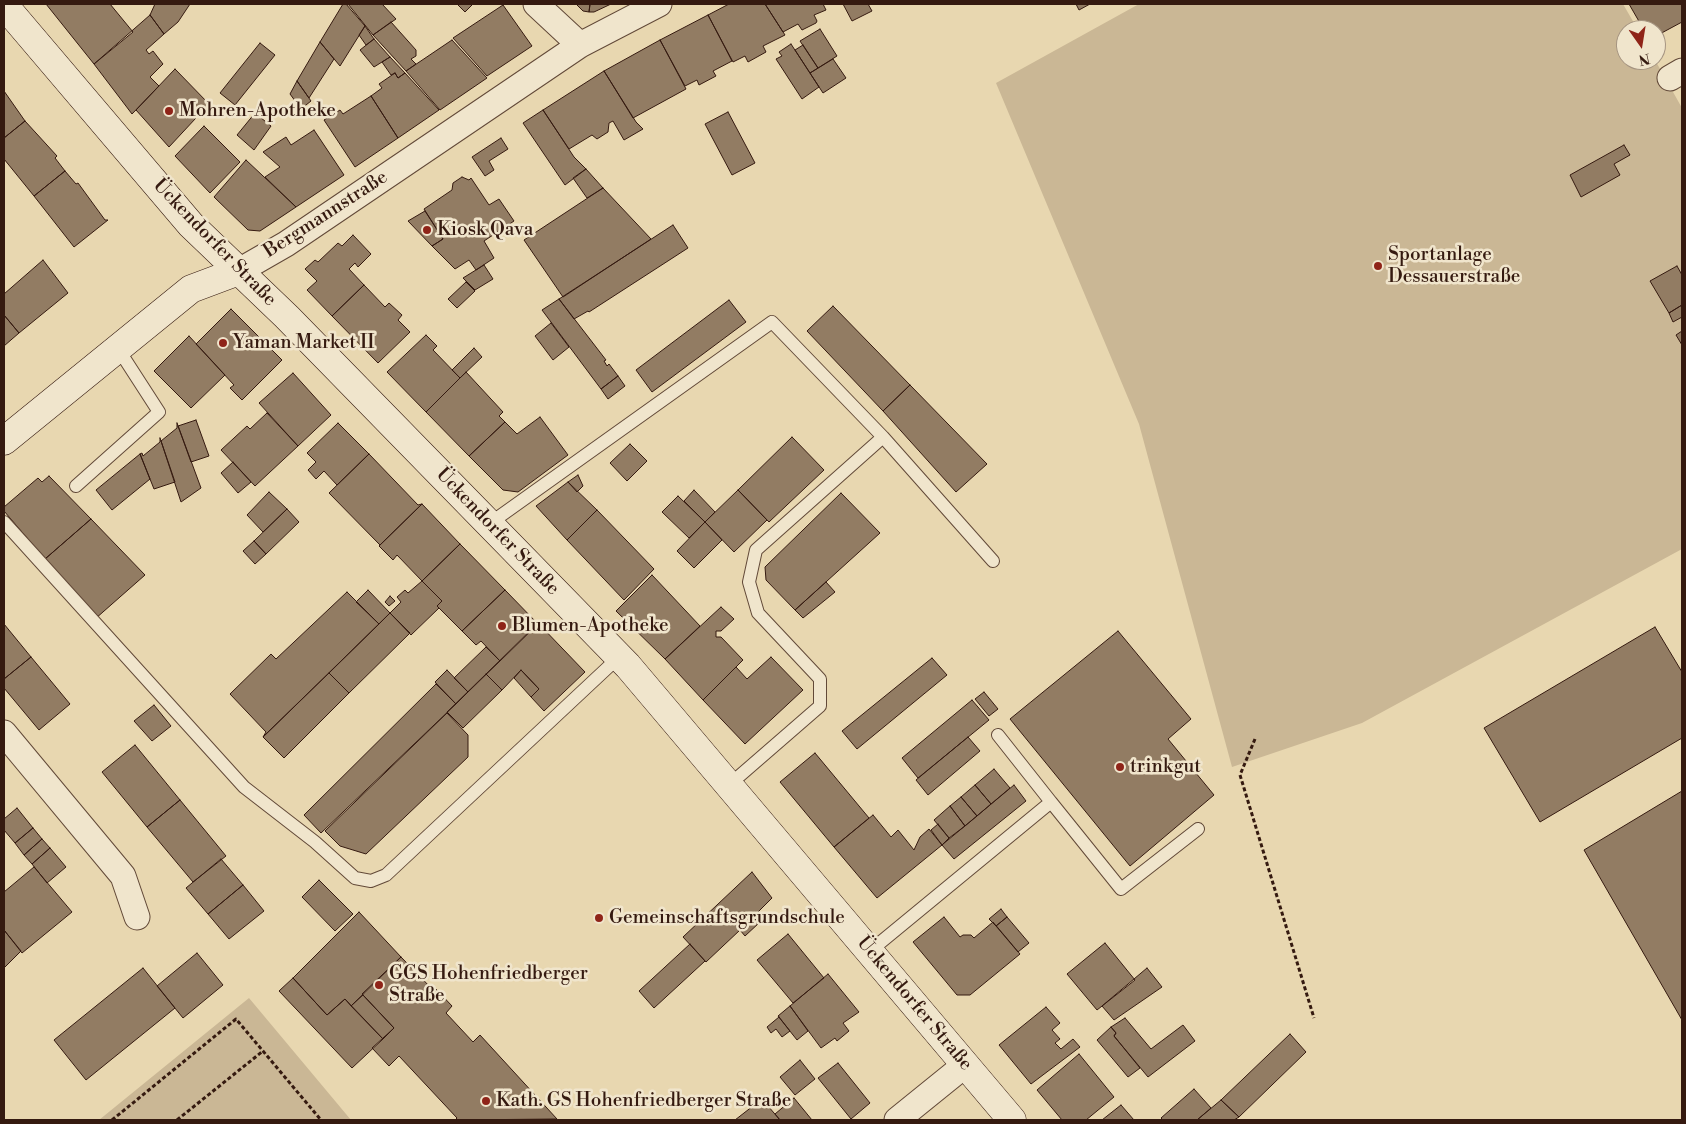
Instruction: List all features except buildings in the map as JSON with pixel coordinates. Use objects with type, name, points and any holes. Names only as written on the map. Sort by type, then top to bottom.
[{"type":"main road","name":"Ückendorfer Straße","points":[[4,5],[191,225],[287,317],[619,658],[1012,1120]]},
{"type":"main road","name":"Bergmannstraße","points":[[4,441],[117,347],[191,289],[239,271]]},
{"type":"street","points":[[536,4],[580,45]]},
{"type":"street","name":"Bergmannstraße","points":[[239,271],[286,244],[580,45],[659,4]]},
{"type":"street","points":[[4,733],[123,876],[137,917]]},
{"type":"street","points":[[897,1120],[965,1065]]},
{"type":"lane","points":[[489,524],[772,322],[882,437],[993,560]]},
{"type":"lane","points":[[76,486],[159,412],[117,347]]},
{"type":"lane","points":[[729,785],[820,706],[820,680],[758,613],[749,582],[756,550],[882,437]]},
{"type":"lane","points":[[4,522],[244,787],[314,842],[355,878],[371,881],[386,875],[619,658]]},
{"type":"lane","points":[[998,735],[1121,889],[1198,829]]},
{"type":"lane","points":[[870,951],[1051,802]]},
{"type":"path","points":[[1255,739],[1240,775],[1314,1018]]},
{"type":"path","points":[[112,1120],[236,1019],[321,1120]]},
{"type":"path","points":[[177,1120],[263,1051]]},
{"type":"shaded area","name":"Sportanlage Dessauerstraße","points":[[1139,4],[1623,4],[1632,20],[1616,20],[1616,70],[1661,70],[1682,108],[1682,549],[1362,723],[1232,767],[1139,424],[996,83]]},
{"type":"shaded area","points":[[249,998],[351,1120],[99,1120]]},
{"type":"place","name":"Mohren-Apotheke","points":[[169,111]]},
{"type":"place","name":"Kiosk Qava","points":[[427,230]]},
{"type":"place","name":"Sportanlage Dessauerstraße","points":[[1378,266]]},
{"type":"place","name":"Yaman Market II","points":[[223,343]]},
{"type":"place","name":"Blumen-Apotheke","points":[[502,626]]},
{"type":"place","name":"trinkgut","points":[[1120,767]]},
{"type":"place","name":"Gemeinschaftsgrundschule","points":[[599,918]]},
{"type":"place","name":"GGS Hohenfriedberger Straße","points":[[379,985]]},
{"type":"place","name":"Kath. GS Hohenfriedberger Straße","points":[[486,1101]]}]
